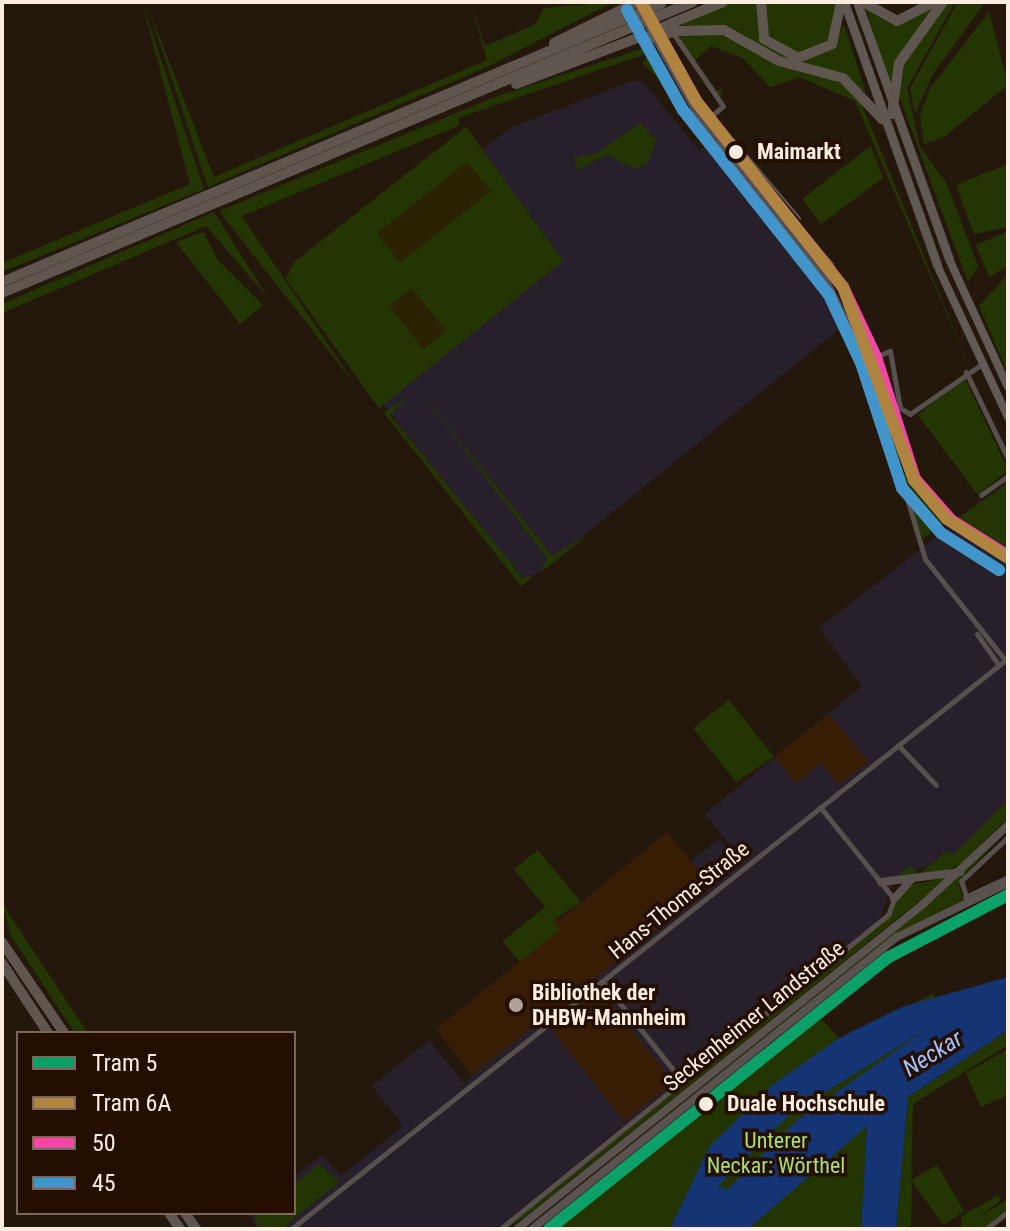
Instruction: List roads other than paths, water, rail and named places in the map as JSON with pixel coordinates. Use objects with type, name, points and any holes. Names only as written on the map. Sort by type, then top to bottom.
[{"type":"highway","points":[[2,293],[483,90],[644,38],[666,12],[693,2]]},
{"type":"highway","points":[[666,12],[723,2]]},
{"type":"highway","points":[[761,2],[764,39],[798,58],[832,44],[842,2]]},
{"type":"highway","points":[[842,2],[949,259]]},
{"type":"highway","points":[[857,2],[887,116],[937,265]]},
{"type":"highway","points":[[863,2],[897,21],[934,2]]},
{"type":"highway","points":[[887,116],[899,63],[943,2]]},
{"type":"highway","points":[[2,282],[511,67],[632,8]]},
{"type":"highway","points":[[483,90],[632,8]]},
{"type":"highway","points":[[511,67],[583,28],[632,8],[666,12],[724,30],[779,61],[834,75],[858,89],[887,116]]},
{"type":"highway","points":[[2,934],[3,944],[63,1031]]},
{"type":"highway","points":[[2,963],[47,1031]]},
{"type":"main road","points":[[949,259],[1008,387]]},
{"type":"main road","points":[[937,265],[1008,417]]},
{"type":"main road","name":"Seckenheimer Landstraße","points":[[517,1229],[961,872],[1008,825]]},
{"type":"main road","points":[[881,882],[961,872]]},
{"type":"main road","points":[[894,899],[911,880]]},
{"type":"main road","name":"Seckenheimer Landstraße","points":[[532,1229],[885,946],[966,899],[1008,880]]},
{"type":"street","points":[[632,8],[703,123],[810,253],[866,361],[919,545],[999,665]]},
{"type":"street","points":[[666,12],[723,106],[703,123]]},
{"type":"street","points":[[866,361],[890,351],[906,413],[982,364]]},
{"type":"street","points":[[966,372],[1008,459]]},
{"type":"street","points":[[981,495],[1008,476]]},
{"type":"street","points":[[970,623],[1007,659]]},
{"type":"street","name":"Hans-Thoma-Straße","points":[[291,1229],[1007,659]]},
{"type":"street","points":[[898,745],[936,785]]},
{"type":"street","points":[[820,807],[894,899]]},
{"type":"street","points":[[966,899],[961,881],[1008,837]]},
{"type":"street","name":"Seckenheimer Landstraße","points":[[500,1229],[860,939],[894,899]]},
{"type":"street","points":[[602,981],[683,1082]]},
{"type":"street","points":[[986,1229],[1008,1212]]},
{"type":"water","name":"Neckar","points":[[1008,977],[1008,1030],[908,1097],[896,1229],[861,1229],[867,1126],[748,1229],[670,1229],[709,1147],[771,1086],[839,1038],[902,1007]],"holes":[[[926,1029],[796,1121],[727,1190],[718,1186],[789,1115]]]},
{"type":"tram line","name":"6A","points":[[641,2],[696,101],[843,287],[914,480],[947,519],[1008,558]]},
{"type":"tram line","points":[[644,2],[688,82],[737,151]]},
{"type":"tram line","points":[[733,139],[800,218]]},
{"type":"tram line","points":[[789,212],[832,263],[866,334]]},
{"type":"tram line","name":"5","points":[[549,1229],[889,957],[1008,895]]},
{"type":"place","name":"Maimarkt","points":[[736,152]]},
{"type":"place","name":"Bibliothek der DHBW-Mannheim","points":[[516,1005]]},
{"type":"place","name":"Duale Hochschule","points":[[706,1104]]},
{"type":"park label","name":"Unterer Neckar: Wörthel","points":[[776,1152]]}]
